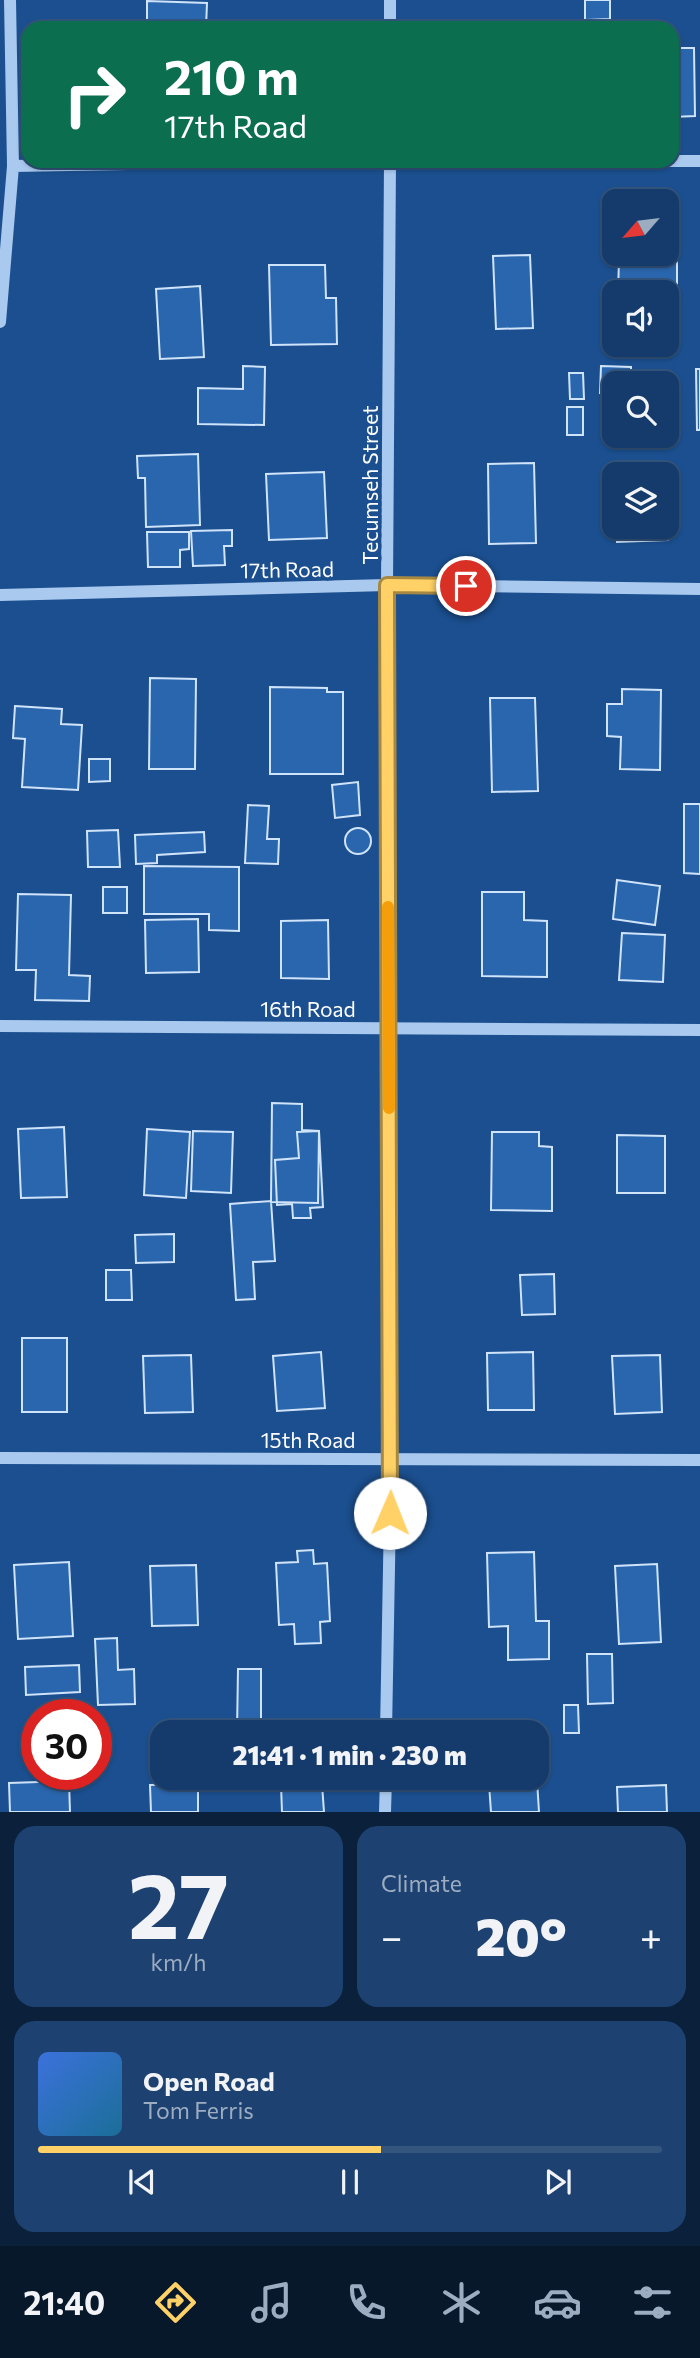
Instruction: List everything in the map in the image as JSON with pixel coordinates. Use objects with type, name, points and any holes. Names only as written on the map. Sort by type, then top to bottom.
[{"type":"street","points":[[0,322],[13,166],[10,0]]},
{"type":"street","points":[[390,0],[390,21]]},
{"type":"street","points":[[679,161],[700,161]]},
{"type":"street","points":[[13,166],[21,166]]},
{"type":"street","name":"Tecumseh Street","points":[[386,1720],[391,1458],[387,585],[390,168]]},
{"type":"street","name":"17th Road","points":[[0,595],[387,585],[700,589]]},
{"type":"street","name":"16th Road","points":[[0,1026],[700,1030]]},
{"type":"street","name":"15th Road","points":[[0,1458],[700,1460]]},
{"type":"street","points":[[385,1812],[386,1790]]},
{"type":"building","points":[[585,0],[610,0],[610,19],[585,20]]},
{"type":"building","points":[[147,1],[207,3],[206,21],[147,21]]},
{"type":"building","points":[[679,48],[694,48],[695,116],[679,117]]},
{"type":"building","points":[[530,255],[533,328],[496,329],[493,256]]},
{"type":"building","points":[[269,265],[325,265],[326,298],[336,298],[337,344],[271,345]]},
{"type":"building","points":[[619,266],[677,266],[677,280],[618,280]]},
{"type":"building","points":[[200,286],[204,357],[160,359],[156,289]]},
{"type":"building","points":[[243,366],[265,367],[264,425],[198,424],[198,388],[243,389]]},
{"type":"building","points":[[601,366],[631,367],[631,371],[602,371],[600,393]]},
{"type":"building","points":[[696,369],[700,369],[700,430],[697,430]]},
{"type":"building","points":[[569,373],[583,373],[584,399],[570,399]]},
{"type":"building","points":[[567,407],[583,407],[583,435],[567,435]]},
{"type":"building","points":[[198,454],[200,525],[146,527],[145,478],[138,478],[137,456]]},
{"type":"building","points":[[534,463],[536,543],[489,544],[488,464]]},
{"type":"building","points":[[324,472],[327,538],[269,540],[266,474]]},
{"type":"building","points":[[232,530],[232,546],[224,546],[225,565],[193,566],[191,531]]},
{"type":"building","points":[[147,532],[189,532],[189,549],[180,550],[180,567],[148,567]]},
{"type":"building","points":[[617,539],[668,539],[668,540],[617,542]]},
{"type":"building","points":[[150,678],[196,679],[195,769],[149,769]]},
{"type":"building","points":[[270,687],[327,688],[327,692],[343,692],[343,774],[270,774]]},
{"type":"building","points":[[622,689],[661,690],[660,770],[620,769],[621,737],[607,736],[607,704],[622,704]]},
{"type":"building","points":[[490,698],[535,698],[538,791],[492,792]]},
{"type":"building","points":[[15,706],[62,709],[61,724],[82,725],[78,790],[22,787],[25,739],[13,738]]},
{"type":"building","points":[[89,759],[110,759],[110,781],[89,782]]},
{"type":"building","points":[[358,782],[360,815],[335,818],[332,785]]},
{"type":"building","points":[[684,804],[700,804],[700,874],[684,873]]},
{"type":"building","points":[[248,805],[269,806],[267,839],[279,839],[278,864],[245,863]]},
{"type":"building","points":[[358,828],[367,832],[371,841],[367,850],[358,854],[349,850],[345,841],[349,832]]},
{"type":"building","points":[[118,830],[120,867],[88,867],[87,831]]},
{"type":"building","points":[[204,832],[205,852],[157,855],[157,863],[136,864],[135,835]]},
{"type":"building","points":[[144,866],[239,867],[239,931],[209,930],[209,914],[144,914]]},
{"type":"building","points":[[617,880],[660,886],[655,925],[613,919]]},
{"type":"building","points":[[103,887],[127,887],[127,913],[103,913]]},
{"type":"building","points":[[482,892],[524,892],[524,920],[547,921],[547,977],[482,976]]},
{"type":"building","points":[[18,894],[71,895],[69,975],[90,976],[89,1001],[35,1000],[36,970],[16,970]]},
{"type":"building","points":[[198,919],[199,972],[146,973],[145,920]]},
{"type":"building","points":[[328,920],[329,979],[281,978],[281,921]]},
{"type":"building","points":[[622,933],[665,935],[663,982],[619,980]]},
{"type":"building","points":[[272,1103],[302,1104],[302,1130],[319,1131],[318,1203],[271,1202]]},
{"type":"building","points":[[64,1127],[67,1197],[21,1198],[18,1129]]},
{"type":"building","points":[[147,1129],[190,1132],[186,1198],[144,1195]]},
{"type":"building","points":[[193,1131],[233,1132],[231,1193],[191,1191]]},
{"type":"building","points":[[319,1131],[323,1207],[310,1208],[311,1218],[293,1218],[292,1204],[277,1205],[275,1160],[299,1158],[297,1132]]},
{"type":"building","points":[[492,1132],[539,1132],[539,1146],[552,1147],[552,1211],[491,1210]]},
{"type":"building","points":[[617,1135],[665,1136],[665,1193],[617,1193]]},
{"type":"building","points":[[271,1201],[275,1261],[253,1262],[255,1299],[236,1300],[230,1204]]},
{"type":"building","points":[[174,1234],[174,1262],[136,1263],[135,1235]]},
{"type":"building","points":[[106,1270],[131,1270],[132,1300],[106,1300]]},
{"type":"building","points":[[554,1274],[555,1314],[522,1315],[520,1275]]},
{"type":"building","points":[[22,1338],[67,1338],[67,1412],[22,1412]]},
{"type":"building","points":[[321,1352],[325,1408],[277,1411],[273,1356]]},
{"type":"building","points":[[533,1352],[534,1410],[488,1410],[487,1353]]},
{"type":"building","points":[[191,1355],[193,1412],[145,1413],[143,1356]]},
{"type":"building","points":[[660,1355],[662,1412],[615,1414],[612,1356]]},
{"type":"building","points":[[313,1550],[314,1564],[327,1563],[330,1621],[320,1622],[321,1643],[295,1644],[294,1624],[279,1625],[276,1563],[298,1562],[297,1551]]},
{"type":"building","points":[[534,1552],[536,1621],[549,1621],[549,1659],[508,1660],[508,1626],[489,1627],[487,1553]]},
{"type":"building","points":[[69,1562],[73,1636],[18,1639],[14,1565]]},
{"type":"building","points":[[657,1564],[661,1642],[619,1644],[615,1566]]},
{"type":"building","points":[[196,1565],[198,1625],[152,1626],[150,1566]]},
{"type":"building","points":[[117,1638],[118,1670],[134,1669],[135,1704],[112,1705],[112,1699],[98,1699],[95,1639]]},
{"type":"building","points":[[587,1654],[612,1654],[613,1703],[588,1704]]},
{"type":"building","points":[[79,1665],[80,1692],[26,1695],[25,1667]]},
{"type":"building","points":[[238,1669],[261,1669],[261,1720],[237,1720]]},
{"type":"building","points":[[564,1705],[578,1705],[579,1733],[564,1733]]},
{"type":"building","points":[[9,1783],[21,1783],[21,1790],[69,1790],[70,1812],[10,1812]]},
{"type":"building","points":[[666,1785],[667,1812],[618,1812],[617,1787]]},
{"type":"building","points":[[150,1790],[198,1790],[198,1812],[151,1812]]},
{"type":"building","points":[[281,1790],[322,1790],[324,1812],[282,1812]]},
{"type":"building","points":[[489,1790],[538,1790],[539,1812],[491,1812]]},
{"type":"slow traffic","points":[[388,907],[389,1108]]},
{"type":"route","points":[[390,1513],[387,585],[466,586]]}]
